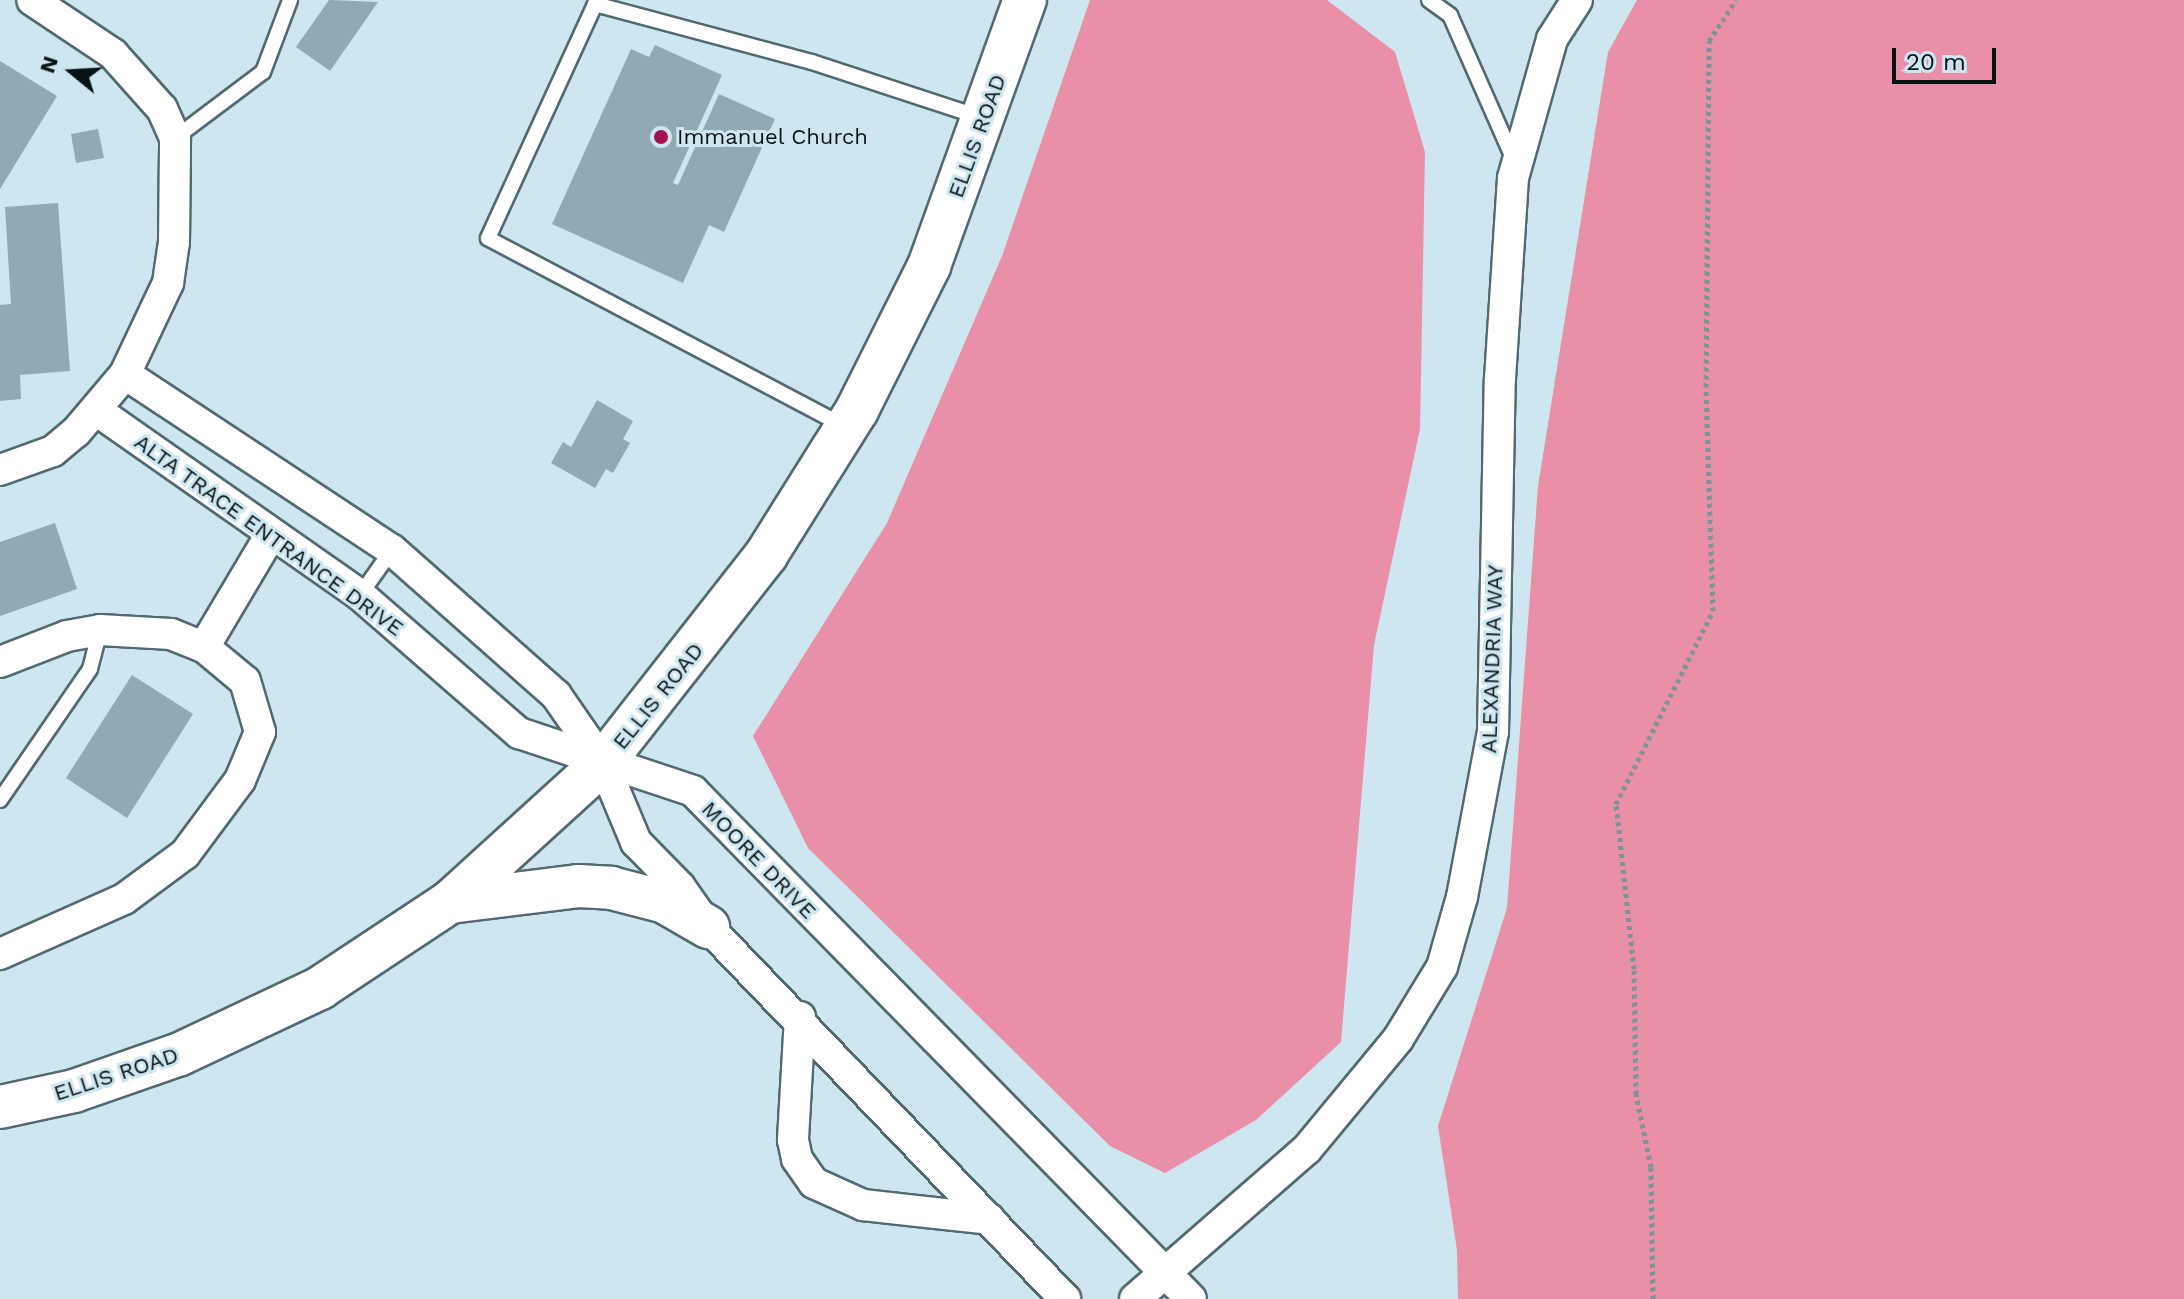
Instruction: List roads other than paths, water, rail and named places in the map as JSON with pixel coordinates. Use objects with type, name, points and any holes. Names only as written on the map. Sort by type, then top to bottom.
[{"type":"main road","name":"ELLIS ROAD","points":[[0,1107],[100,1082],[224,1035],[320,988],[450,902],[603,763],[720,619],[846,427],[929,266],[1025,0]]},
{"type":"main road","points":[[450,902],[578,886],[611,888],[665,902],[708,927]]},
{"type":"street","points":[[0,470],[53,451],[96,410],[125,374],[168,283],[175,228],[175,138],[162,109],[113,54],[32,0]]},
{"type":"street","name":"ALEXANDRIA WAY","points":[[1135,1299],[1307,1149],[1398,1039],[1442,967],[1465,883],[1493,732],[1500,379],[1516,165],[1552,39],[1577,0]]},
{"type":"street","points":[[125,374],[392,550],[556,695],[603,763],[636,842],[680,887],[708,927],[800,1017],[1065,1299]]},
{"type":"street","name":"ALTA TRACE ENTRANCE DRIVE","points":[[96,410],[360,595],[519,733],[603,763]]},
{"type":"street","points":[[204,647],[271,534]]},
{"type":"street","points":[[0,662],[67,636],[100,630],[171,634],[204,647],[245,681],[256,705],[260,732],[257,750],[203,835],[153,880],[87,918],[0,954]]},
{"type":"street","name":"MOORE DRIVE","points":[[603,763],[693,791],[1191,1299]]},
{"type":"street","points":[[800,1017],[793,1140],[797,1159],[814,1183],[863,1205],[989,1219]]},
{"type":"lane","points":[[175,138],[263,72],[290,0]]},
{"type":"lane","points":[[1429,0],[1450,15],[1516,165]]},
{"type":"lane","points":[[846,427],[488,238],[593,3],[812,62],[984,118]]},
{"type":"lane","points":[[360,595],[392,550]]},
{"type":"lane","points":[[0,800],[90,669],[100,630]]},
{"type":"place","name":"Immanuel Church","points":[[661,137]]}]
